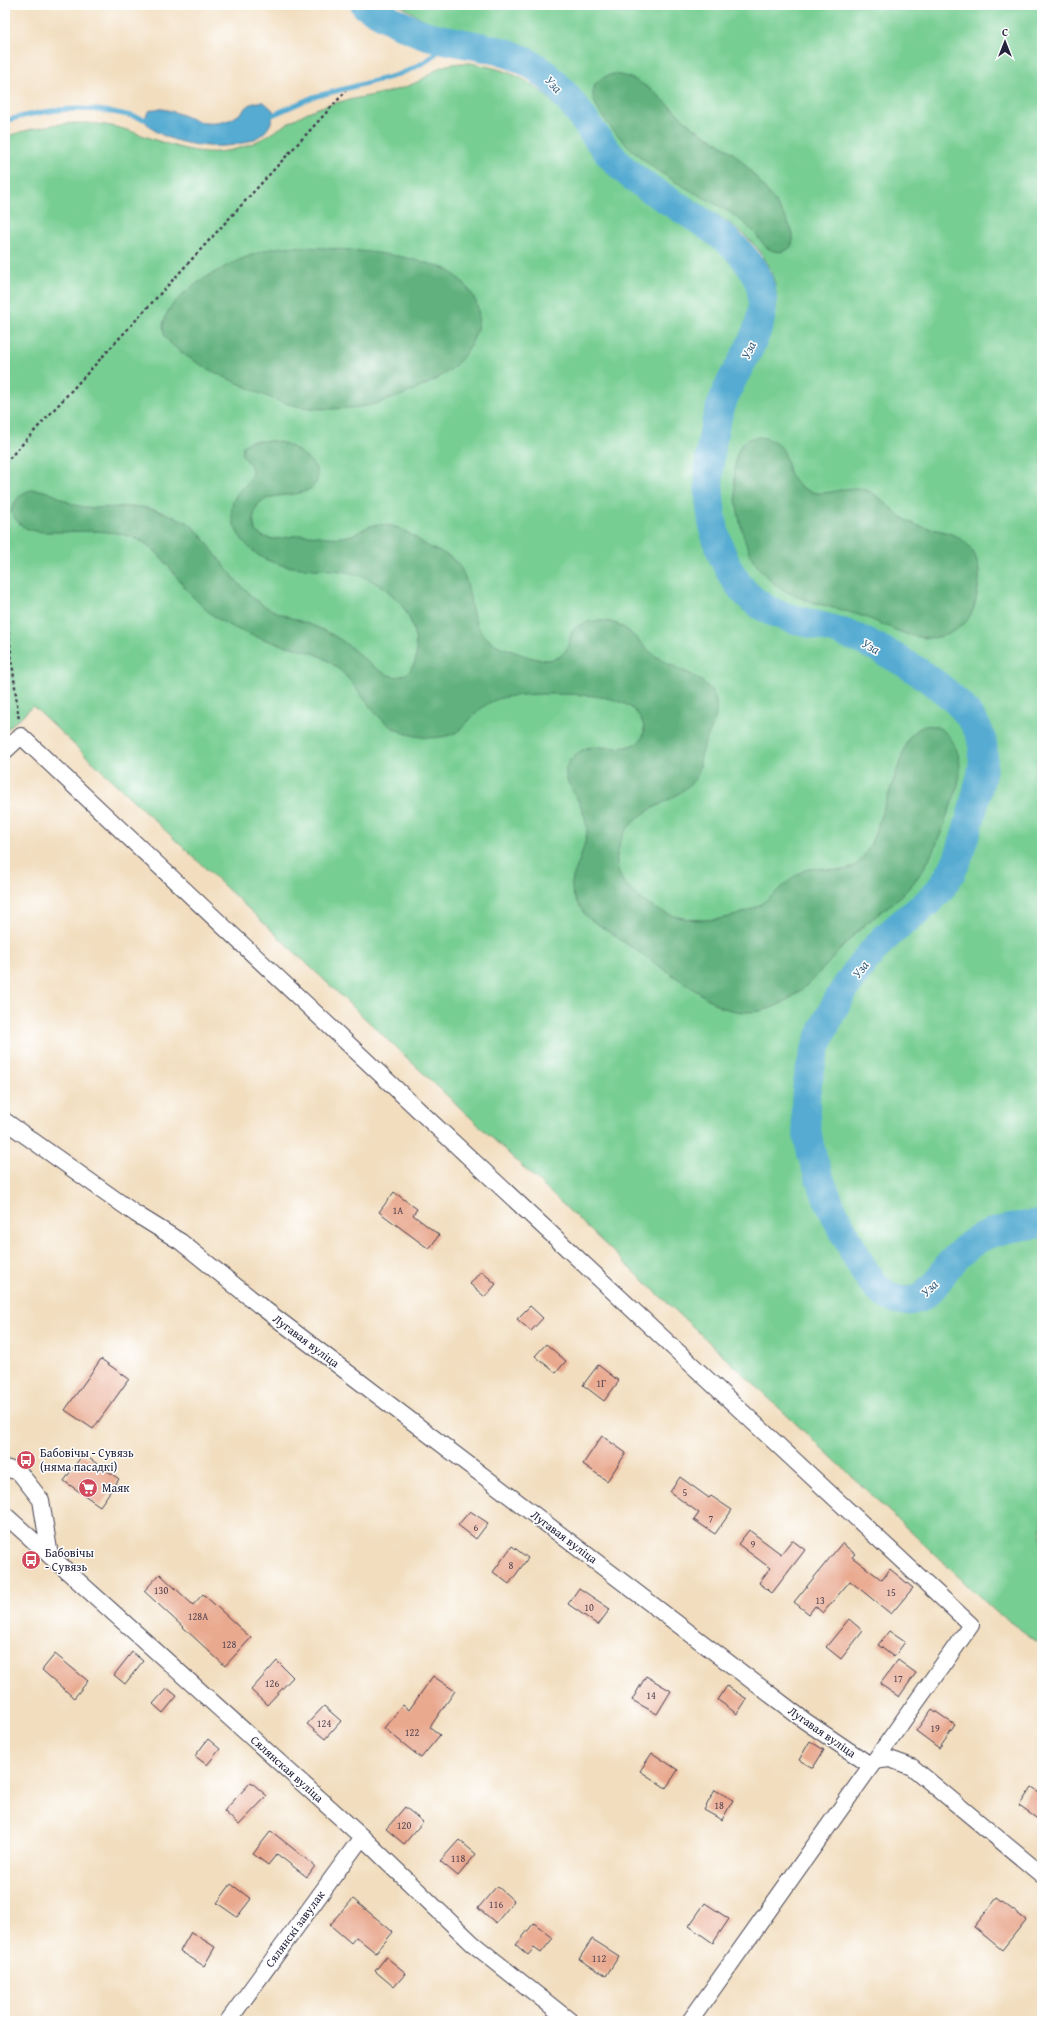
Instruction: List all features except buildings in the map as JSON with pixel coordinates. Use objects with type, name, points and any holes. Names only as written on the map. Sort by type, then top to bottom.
[{"type":"street","points":[[5,751],[21,736],[422,1113],[971,1625],[690,2021]]},
{"type":"street","name":"Лугавая вуліца","points":[[5,1121],[136,1214],[181,1242],[259,1305],[799,1716],[872,1763]]},
{"type":"street","points":[[5,1468],[19,1472],[40,1500],[50,1556]]},
{"type":"street","name":"Сялянская вуліца","points":[[5,1515],[362,1837],[472,1943],[570,2021]]},
{"type":"street","points":[[872,1763],[890,1759],[912,1767],[1042,1875]]},
{"type":"street","name":"Сялянскі завулак","points":[[228,2021],[362,1837]]},
{"type":"path","points":[[5,463],[346,91]]},
{"type":"path","points":[[5,602],[21,736]]},
{"type":"green space","points":[[400,5],[1042,5],[1042,1211],[996,1222],[974,1231],[955,1245],[928,1277],[914,1285],[906,1287],[897,1286],[882,1276],[865,1250],[845,1208],[828,1169],[817,1128],[815,1103],[818,1079],[824,1054],[833,1031],[844,1008],[858,987],[890,949],[941,899],[963,863],[973,837],[990,769],[992,752],[990,735],[987,726],[978,709],[968,697],[938,673],[901,650],[866,633],[796,610],[771,599],[749,580],[735,556],[726,529],[721,497],[721,458],[729,419],[741,391],[766,344],[776,311],[776,293],[772,274],[763,255],[749,239],[732,225],[651,176],[634,164],[620,151],[573,88],[547,61],[533,50],[509,40],[458,31],[433,24]]},
{"type":"green space","points":[[471,63],[510,73],[531,84],[542,92],[563,113],[601,160],[611,170],[631,188],[653,204],[727,253],[737,263],[746,276],[752,298],[747,329],[707,410],[699,447],[698,467],[702,506],[711,543],[722,569],[736,592],[755,612],[771,622],[780,626],[840,642],[853,647],[884,662],[917,682],[945,704],[957,718],[968,738],[972,755],[970,785],[962,822],[950,858],[935,884],[929,891],[880,932],[851,964],[828,1000],[818,1019],[803,1059],[797,1096],[796,1135],[816,1195],[827,1220],[857,1277],[874,1297],[883,1304],[894,1309],[906,1311],[918,1309],[928,1305],[937,1298],[965,1263],[980,1250],[1006,1240],[1042,1233],[1042,1645],[996,1612],[33,706],[5,731],[5,137],[51,125],[83,123],[99,124],[130,131],[173,146],[195,151],[218,152],[232,150],[244,147],[265,137],[308,112],[330,104],[403,88],[429,75],[438,68],[456,64]]},
{"type":"green space","points":[[613,74],[625,76],[647,87],[693,127],[732,152],[748,168],[767,191],[784,216],[793,235],[791,247],[781,252],[767,248],[753,231],[739,219],[658,171],[639,156],[605,121],[597,108],[593,97],[595,84],[599,80]]},
{"type":"green space","points":[[279,247],[309,247],[385,254],[415,260],[448,270],[471,292],[478,309],[478,325],[468,350],[457,364],[443,375],[408,393],[382,402],[360,407],[317,409],[284,403],[224,377],[185,355],[169,342],[165,336],[164,321],[171,306],[185,292],[203,279],[243,258],[261,252]]},
{"type":"green space","points":[[761,437],[773,441],[780,446],[784,452],[790,474],[795,482],[803,488],[811,492],[819,493],[827,493],[850,488],[866,490],[877,496],[906,520],[924,527],[954,535],[962,539],[968,545],[976,558],[979,573],[975,605],[968,620],[960,627],[947,634],[934,638],[922,638],[909,635],[859,615],[800,598],[779,587],[769,579],[751,556],[742,532],[736,498],[735,464],[738,451],[746,440]]},
{"type":"green space","points":[[251,441],[276,441],[294,448],[310,460],[318,475],[316,482],[310,489],[295,494],[268,498],[261,502],[256,508],[254,526],[256,531],[262,536],[274,539],[302,535],[343,537],[357,533],[372,526],[385,525],[395,527],[448,556],[458,564],[466,581],[476,623],[486,637],[499,646],[535,658],[547,660],[553,659],[559,657],[567,648],[572,631],[578,626],[593,621],[614,623],[626,629],[657,657],[693,675],[710,689],[716,704],[715,719],[703,748],[697,776],[684,790],[638,818],[629,827],[622,839],[617,855],[618,869],[623,881],[636,895],[652,907],[669,914],[688,919],[706,920],[725,918],[744,913],[761,904],[800,872],[818,868],[846,870],[852,867],[863,857],[871,844],[907,741],[916,731],[926,726],[935,726],[943,730],[956,747],[959,758],[960,775],[956,792],[940,836],[924,868],[910,887],[901,896],[861,928],[807,985],[793,996],[779,1005],[762,1010],[741,1012],[720,1007],[587,917],[574,897],[572,890],[573,877],[584,844],[587,829],[583,811],[566,777],[567,766],[574,756],[587,748],[629,746],[636,744],[642,739],[644,728],[637,713],[633,709],[622,702],[613,699],[563,694],[531,694],[504,697],[489,703],[476,713],[461,729],[448,736],[427,738],[404,733],[390,726],[379,717],[351,682],[340,670],[327,660],[309,652],[275,643],[250,634],[233,627],[211,614],[189,593],[157,553],[137,539],[110,532],[36,531],[25,528],[16,520],[11,512],[14,504],[21,495],[28,491],[38,490],[83,507],[141,507],[159,511],[177,518],[196,529],[234,578],[245,590],[264,606],[334,636],[385,674],[403,676],[410,670],[416,659],[415,639],[409,617],[396,598],[385,589],[355,574],[341,571],[294,567],[271,562],[251,549],[237,531],[232,516],[233,501],[252,474],[251,467],[242,454],[243,446]]},
{"type":"water","points":[[257,102],[264,102],[273,110],[269,126],[257,138],[239,144],[217,146],[195,145],[173,140],[156,132],[145,121],[148,113],[153,109],[161,109],[205,123],[218,123],[227,121],[248,106]]},
{"type":"waterway","name":"Уза","points":[[365,5],[395,22],[426,35],[504,52],[529,63],[558,87],[606,149],[633,177],[707,225],[741,254],[754,271],[761,289],[762,302],[758,328],[753,341],[728,388],[719,411],[713,436],[710,461],[709,488],[711,514],[717,539],[726,562],[738,584],[748,596],[760,605],[785,617],[841,632],[859,639],[901,661],[944,690],[975,724],[982,741],[983,749],[983,766],[966,834],[958,859],[946,882],[928,902],[888,935],[866,959],[850,981],[824,1028],[808,1080],[806,1106],[807,1132],[813,1160],[823,1188],[863,1269],[877,1287],[894,1299],[905,1301],[913,1300],[931,1290],[958,1255],[969,1245],[984,1236],[1009,1228],[1042,1223]]},
{"type":"waterway","points":[[268,117],[313,97],[394,76],[412,69],[428,60],[450,41]]},
{"type":"waterway","points":[[5,121],[43,112],[78,109],[113,112],[151,121]]},
{"type":"place","name":"Бабовічы - Сувязь (няма пасадкі)","points":[[26,1460]]},
{"type":"place","name":"Маяк","points":[[88,1488]]},
{"type":"place","name":"Бабовічы - Сувязь","points":[[31,1560]]}]
